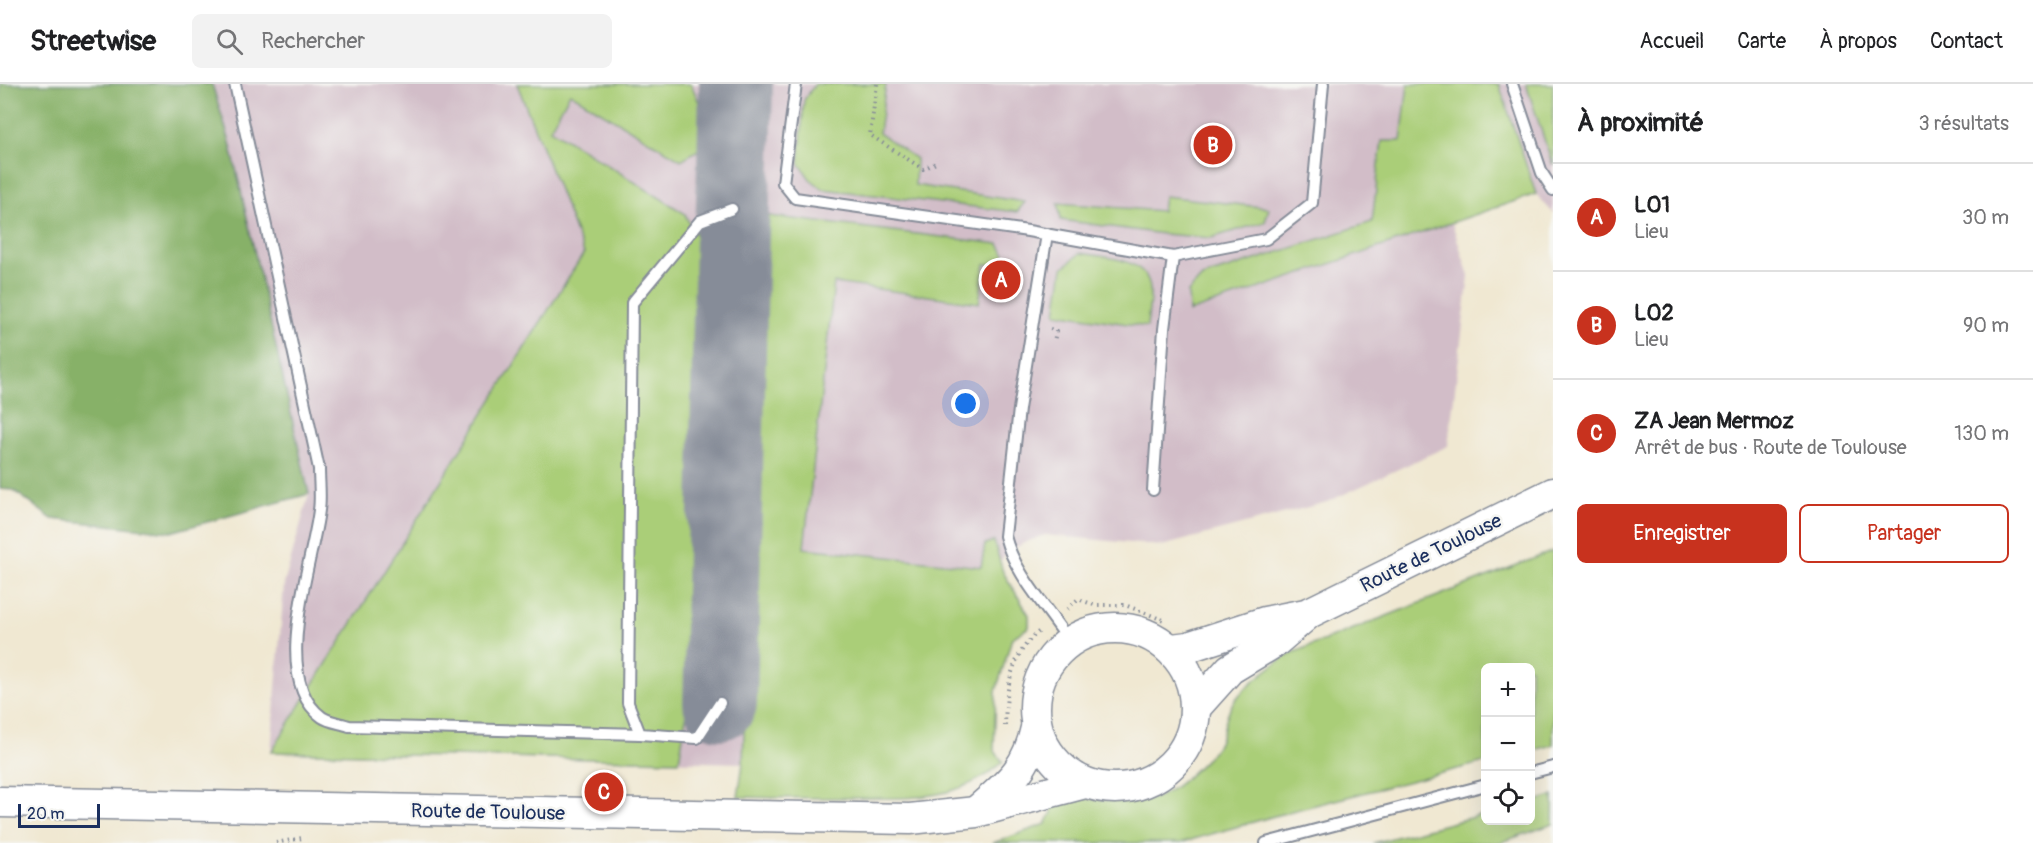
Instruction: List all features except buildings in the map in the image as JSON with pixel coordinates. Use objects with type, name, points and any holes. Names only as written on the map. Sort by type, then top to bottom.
[{"type":"main road","name":"Route de Toulouse","points":[[1196,706],[1230,669],[1275,642],[1309,613],[1553,493]]},
{"type":"main road","name":"Route de Toulouse","points":[[1172,649],[1188,647],[1265,622],[1309,613]]},
{"type":"main road","points":[[976,812],[1021,771],[1031,753],[1036,728],[1034,704],[1039,680],[1051,658],[1069,641],[1089,631],[1111,627],[1133,629],[1154,636],[1172,649],[1185,666],[1193,686],[1196,706],[1193,729],[1184,750],[1170,767],[1151,780],[1130,787],[1107,788],[1085,783],[1069,774],[1054,761],[1043,746],[1036,728]]},
{"type":"main road","name":"Route de Toulouse","points":[[0,802],[910,819],[976,812],[1085,783]]},
{"type":"lane","points":[[235,84],[319,469],[320,509],[296,627],[300,682],[308,702],[323,718],[349,726],[640,734],[697,738],[720,703]]},
{"type":"lane","points":[[796,84],[783,183],[795,198],[1047,234],[1173,257],[1266,239],[1312,203],[1323,84]]},
{"type":"lane","points":[[1512,84],[1542,173],[1553,190]]},
{"type":"lane","points":[[640,734],[628,703],[632,303],[700,221],[732,209]]},
{"type":"lane","points":[[1047,234],[1019,409],[1005,536],[1009,551],[1025,578],[1069,641]]},
{"type":"lane","points":[[1153,490],[1164,329],[1173,257]]},
{"type":"lane","points":[[1535,772],[1553,767]]},
{"type":"lane","points":[[1266,843],[1481,786]]},
{"type":"path","points":[[876,84],[870,135],[923,169],[938,162]]},
{"type":"path","points":[[1049,329],[1056,331],[1054,342]]},
{"type":"shaded area","points":[[212,84],[1553,84],[1553,213],[1536,194],[1452,223],[1469,276],[1448,446],[1327,502],[1162,546],[1045,535],[1026,542],[1009,551],[979,584],[743,763],[271,752],[284,584],[309,494],[230,142]]},
{"type":"green space","points":[[0,84],[212,84],[230,142],[309,494],[171,532],[52,519],[13,490],[0,489]]},
{"type":"green space","points":[[517,84],[691,84],[701,107],[702,148],[681,160],[570,93],[550,129],[684,213],[699,241],[693,673],[679,761],[271,752],[584,253]]},
{"type":"green space","points":[[815,84],[886,84],[879,133],[916,159],[915,185],[1025,202],[1017,212],[823,189],[810,179],[799,163],[804,100]]},
{"type":"green space","points":[[1408,84],[1499,84],[1536,194],[1189,312],[1188,292],[1202,277],[1372,222],[1382,141],[1401,141]]},
{"type":"green space","points":[[1526,84],[1553,84],[1553,164],[1552,163]]},
{"type":"green space","points":[[1164,196],[1269,208],[1265,222],[1211,238],[1061,220],[1058,203],[1162,211]]},
{"type":"green space","points":[[761,215],[999,244],[1012,267],[985,264],[979,303],[834,283],[804,548],[981,567],[985,544],[994,541],[1003,572],[1029,615],[1029,627],[1012,638],[996,691],[994,750],[1003,762],[985,776],[948,792],[908,798],[738,797],[743,763]]},
{"type":"green space","points":[[1080,253],[1123,260],[1141,270],[1147,278],[1150,289],[1147,327],[1056,313],[1063,268]]},
{"type":"green space","points":[[1553,551],[1553,745],[1535,750],[1535,663],[1481,663],[1481,763],[1292,811],[1180,843],[993,843],[1046,824],[1052,812],[1049,799],[1141,801],[1162,795],[1170,790],[1212,753],[1220,741],[1228,713],[1239,696],[1251,683],[1287,655]]},
{"type":"green space","points":[[1553,796],[1553,824],[1499,843],[1373,843],[1481,815],[1481,825],[1535,825],[1535,801]]},
{"type":"taxiway","points":[[720,703],[736,84]]},
{"type":"place","name":"L02","points":[[1213,145]]},
{"type":"place","name":"L01","points":[[1001,280]]},
{"type":"place","name":"ZA Jean Mermoz","points":[[604,792]]}]
